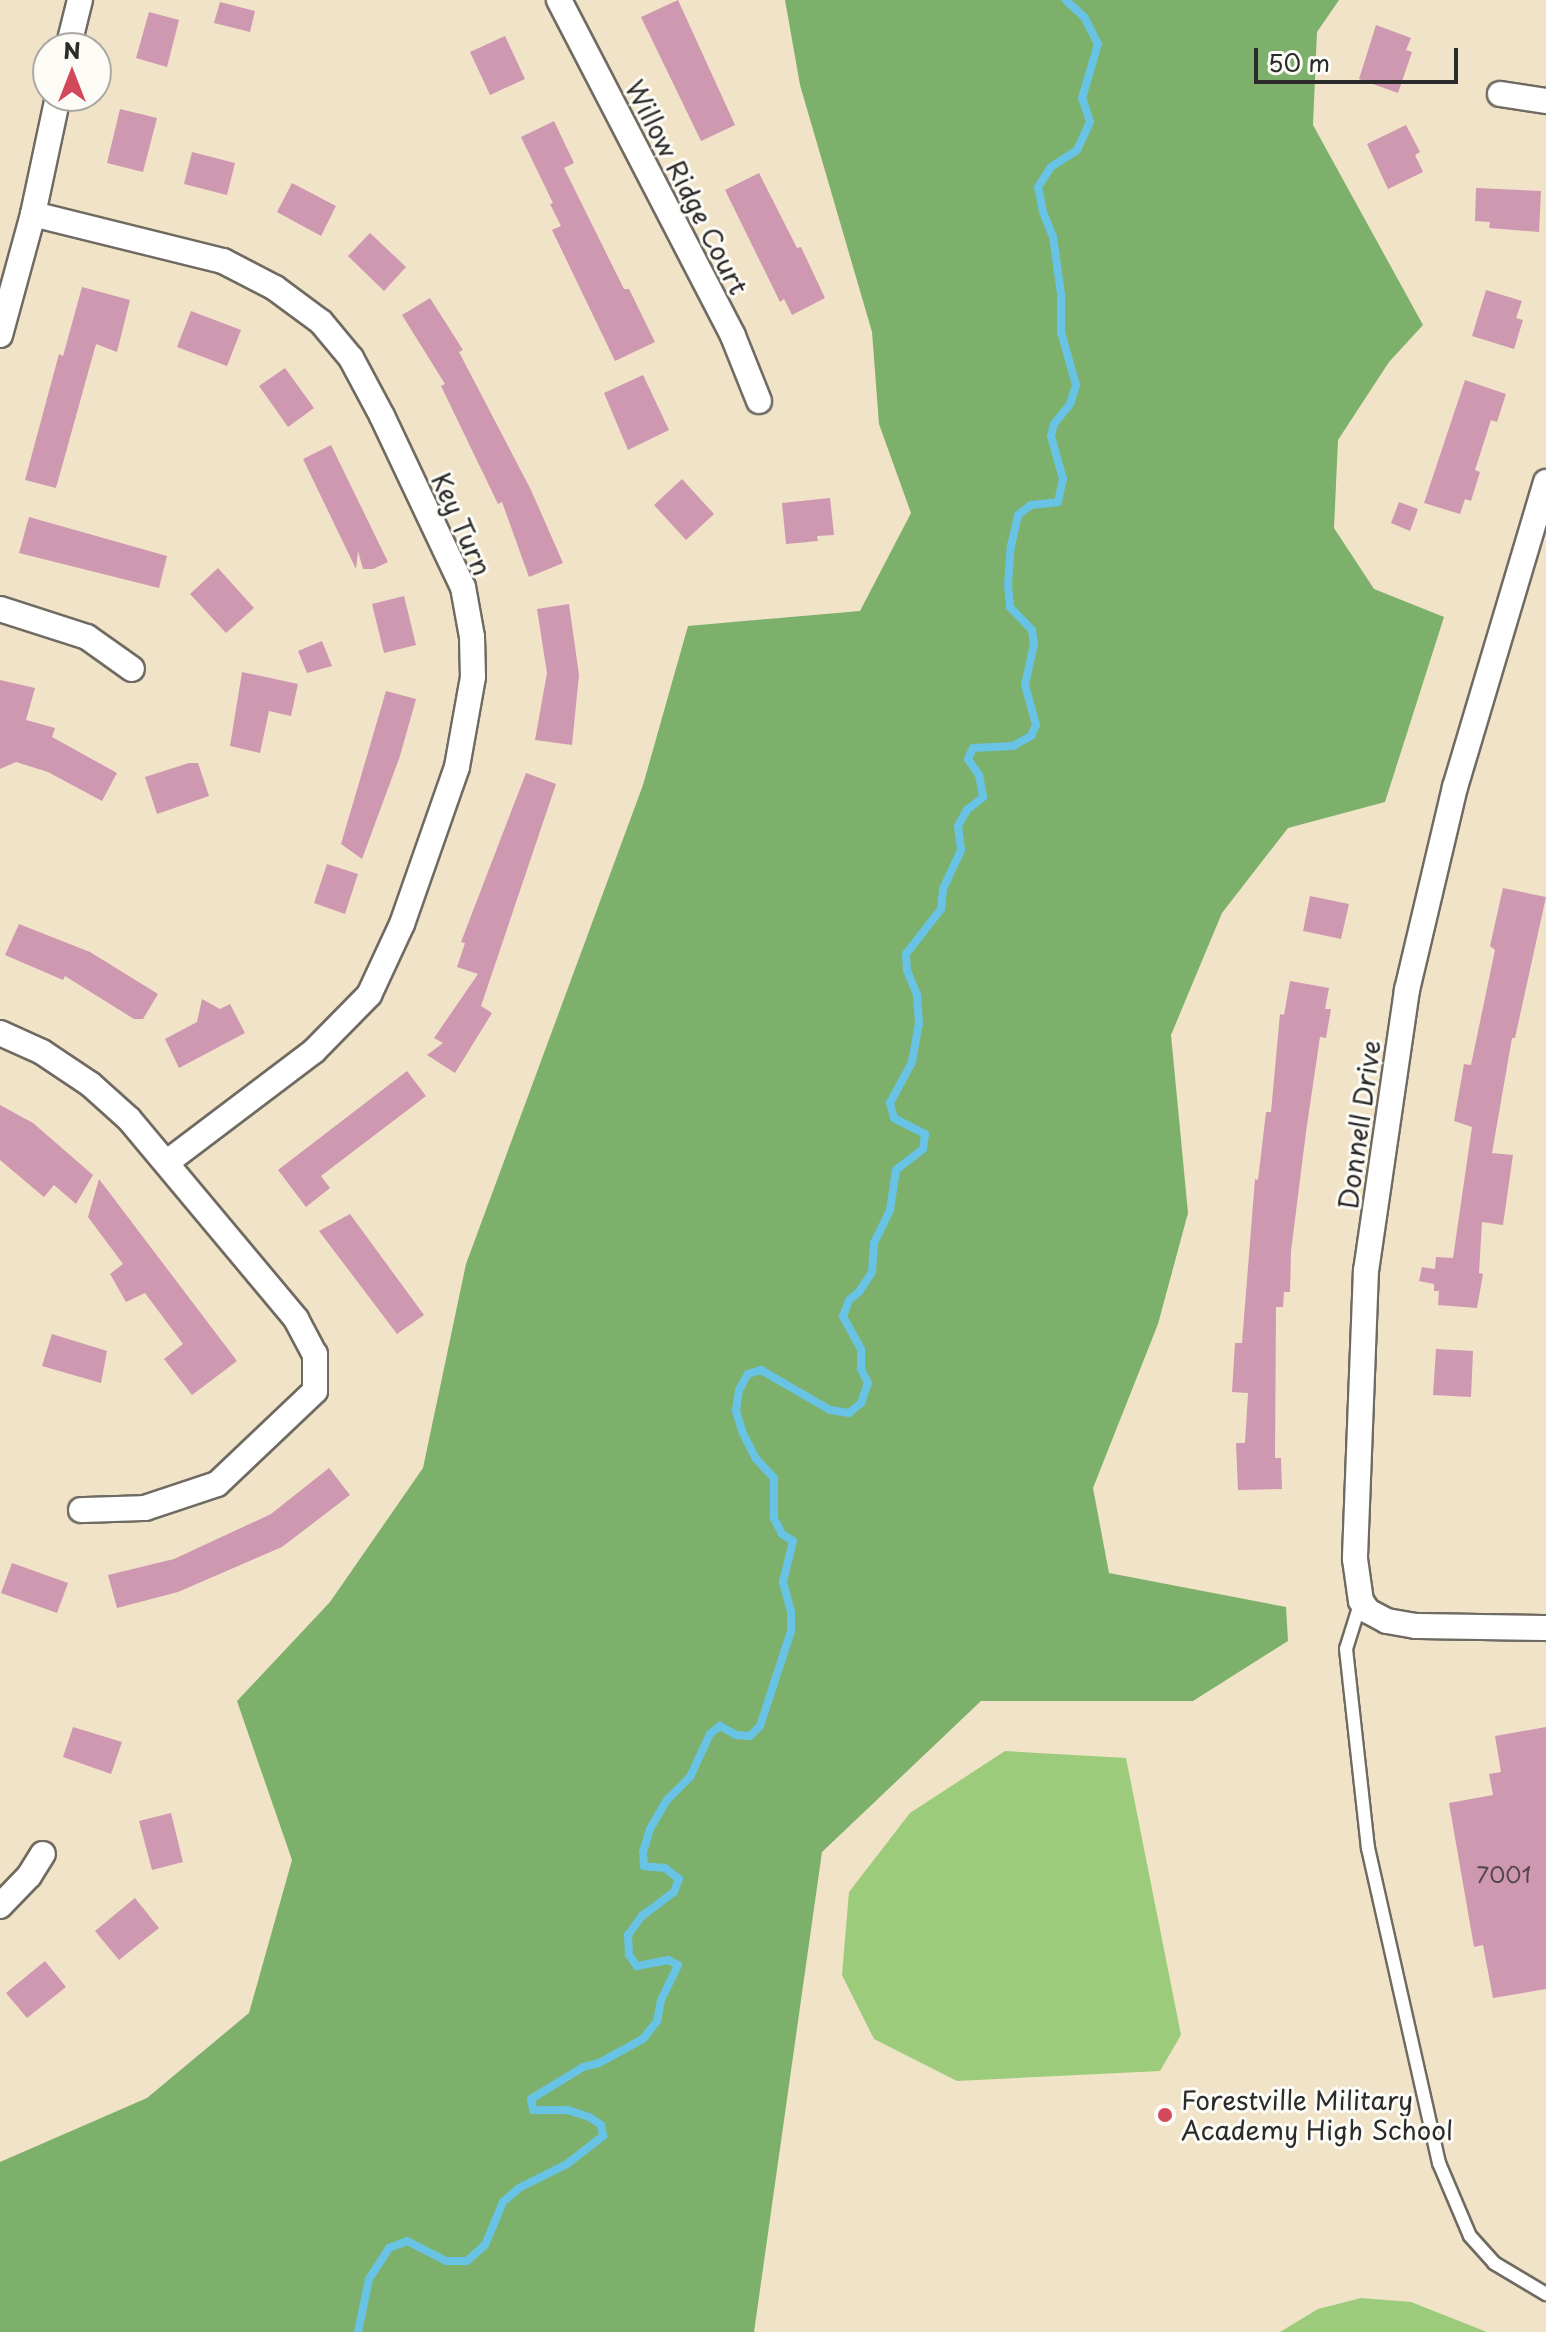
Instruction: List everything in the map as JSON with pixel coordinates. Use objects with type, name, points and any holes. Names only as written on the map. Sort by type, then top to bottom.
[{"type":"street","points":[[72,32],[80,0]]},
{"type":"street","name":"Willow Ridge Court","points":[[559,0],[733,336],[759,401]]},
{"type":"street","points":[[1500,94],[1546,101]]},
{"type":"street","points":[[0,335],[33,214],[55,112]]},
{"type":"street","name":"Key Turn","points":[[33,214],[223,261],[275,288],[321,322],[351,358],[382,416],[463,587],[472,637],[473,677],[457,767],[402,924],[369,995],[314,1051],[167,1162]]},
{"type":"street","name":"Donnell Drive","points":[[1361,1601],[1355,1559],[1366,1270],[1407,990],[1455,787],[1546,482]]},
{"type":"street","points":[[0,609],[87,637],[132,669]]},
{"type":"street","points":[[0,1033],[42,1052],[90,1084],[129,1119],[270,1287],[310,1339],[315,1354],[315,1391],[217,1484],[145,1508],[81,1510]]},
{"type":"street","points":[[1361,1601],[1368,1611],[1387,1621],[1416,1626],[1546,1628]]},
{"type":"street","points":[[0,1906],[29,1876],[43,1854]]},
{"type":"lane","points":[[1361,1601],[1346,1649],[1368,1848],[1439,2163],[1470,2236],[1494,2263],[1546,2294]]},
{"type":"green space","points":[[785,0],[1339,0],[1317,32],[1313,125],[1423,325],[1389,362],[1338,440],[1334,528],[1374,589],[1444,617],[1385,802],[1288,828],[1222,913],[1171,1035],[1188,1213],[1158,1324],[1093,1488],[1109,1573],[1286,1607],[1288,1641],[1193,1701],[981,1701],[822,1852],[754,2332],[0,2332],[0,2162],[147,2098],[249,2013],[292,1860],[237,1701],[330,1602],[423,1468],[466,1264],[643,785],[688,626],[860,611],[911,513],[879,424],[872,332],[800,85]]},
{"type":"green space","points":[[1005,1751],[1126,1758],[1181,2035],[1160,2071],[957,2081],[874,2039],[842,1975],[849,1892],[910,1813]]},
{"type":"green space","points":[[1361,2298],[1411,2302],[1487,2332],[1280,2332],[1318,2309]]},
{"type":"building","points":[[678,0],[735,125],[701,141],[641,17]]},
{"type":"building","points":[[220,2],[255,11],[250,32],[214,23]]},
{"type":"building","points":[[149,12],[179,20],[167,67],[136,58]]},
{"type":"building","points":[[1376,25],[1411,38],[1406,50],[1412,52],[1398,93],[1359,79]]},
{"type":"building","points":[[505,36],[525,79],[490,95],[470,52]]},
{"type":"building","points":[[120,109],[157,118],[143,172],[107,163]]},
{"type":"building","points":[[554,121],[574,163],[564,168],[624,289],[629,289],[655,342],[615,361],[552,230],[561,226],[521,137]]},
{"type":"building","points":[[1406,125],[1420,152],[1415,155],[1423,172],[1388,189],[1367,144]]},
{"type":"building","points":[[192,152],[235,163],[227,195],[184,184]]},
{"type":"building","points":[[759,173],[797,248],[801,247],[825,298],[792,315],[784,299],[780,302],[725,190]]},
{"type":"building","points":[[292,183],[336,206],[321,236],[277,212]]},
{"type":"building","points":[[1476,188],[1541,191],[1539,232],[1489,228],[1490,222],[1475,221]]},
{"type":"building","points":[[370,233],[406,267],[384,291],[348,256]]},
{"type":"building","points":[[82,287],[130,300],[117,352],[96,344],[56,488],[25,480],[59,354],[63,356]]},
{"type":"building","points":[[1486,290],[1522,301],[1516,318],[1523,320],[1514,349],[1472,336]]},
{"type":"building","points":[[430,298],[463,350],[459,352],[531,490],[563,563],[529,577],[502,502],[498,504],[441,386],[445,384],[402,315]]},
{"type":"building","points":[[191,311],[241,330],[227,366],[177,347]]},
{"type":"building","points":[[285,368],[314,408],[288,427],[259,386]]},
{"type":"building","points":[[643,375],[669,430],[628,450],[604,393]]},
{"type":"building","points":[[1465,380],[1506,394],[1497,422],[1491,420],[1475,470],[1480,472],[1471,501],[1465,499],[1460,514],[1424,503]]},
{"type":"building","points":[[331,445],[388,562],[373,569],[363,569],[358,551],[356,569],[303,459]]},
{"type":"building","points":[[682,479],[714,514],[686,540],[654,505]]},
{"type":"building","points":[[830,498],[834,535],[817,536],[818,541],[786,544],[782,503]]},
{"type":"building","points":[[1399,502],[1418,509],[1410,531],[1391,523]]},
{"type":"building","points":[[29,517],[167,556],[159,588],[19,553]]},
{"type":"building","points":[[218,568],[254,608],[226,633],[190,594]]},
{"type":"building","points":[[404,596],[416,645],[384,653],[372,604]]},
{"type":"building","points":[[569,604],[579,675],[572,745],[535,740],[547,673],[537,609]]},
{"type":"building","points":[[322,641],[332,666],[307,673],[298,651]]},
{"type":"building","points":[[242,672],[298,684],[291,716],[269,711],[260,753],[230,746]]},
{"type":"building","points":[[0,680],[35,688],[26,720],[55,728],[52,737],[117,773],[102,801],[48,772],[16,762],[0,769]]},
{"type":"building","points":[[386,691],[416,699],[400,756],[362,859],[341,844]]},
{"type":"building","points":[[198,763],[209,796],[157,814],[145,777]]},
{"type":"building","points":[[526,773],[556,784],[481,1006],[492,1013],[455,1073],[427,1055],[443,1043],[434,1038],[478,974],[457,967],[465,943],[461,942]]},
{"type":"building","points":[[327,864],[358,874],[345,914],[314,903]]},
{"type":"building","points":[[1503,888],[1546,897],[1515,1038],[1512,1038],[1492,1153],[1513,1155],[1503,1225],[1482,1222],[1479,1273],[1483,1274],[1477,1308],[1438,1305],[1439,1291],[1434,1291],[1434,1284],[1419,1281],[1422,1267],[1435,1269],[1436,1257],[1453,1258],[1472,1127],[1454,1121],[1464,1064],[1471,1065],[1495,950],[1490,946]]},
{"type":"building","points":[[1310,896],[1349,904],[1341,939],[1303,931]]},
{"type":"building","points":[[19,924],[90,952],[158,994],[143,1019],[134,1019],[65,976],[63,980],[5,955]]},
{"type":"building","points":[[1290,981],[1329,988],[1325,1009],[1331,1009],[1326,1038],[1320,1037],[1306,1132],[1291,1251],[1290,1292],[1284,1292],[1283,1307],[1276,1307],[1275,1458],[1281,1458],[1282,1489],[1238,1490],[1236,1443],[1245,1443],[1248,1393],[1232,1392],[1235,1343],[1242,1343],[1255,1179],[1258,1180],[1266,1112],[1271,1112],[1280,1014],[1284,1015]]},
{"type":"building","points":[[202,999],[220,1009],[230,1004],[245,1033],[179,1068],[165,1039],[197,1022]]},
{"type":"building","points":[[407,1071],[426,1096],[321,1176],[330,1188],[306,1207],[278,1170]]},
{"type":"building","points":[[0,1105],[33,1123],[93,1175],[76,1204],[54,1185],[44,1197],[0,1160]]},
{"type":"building","points":[[99,1179],[237,1361],[192,1395],[164,1359],[183,1344],[145,1293],[126,1302],[110,1274],[123,1264],[88,1217]]},
{"type":"building","points":[[350,1214],[424,1315],[397,1334],[319,1231]]},
{"type":"building","points":[[52,1334],[107,1351],[101,1383],[42,1366]]},
{"type":"building","points":[[1436,1349],[1473,1351],[1471,1397],[1433,1395]]},
{"type":"building","points":[[329,1468],[350,1495],[282,1547],[178,1592],[117,1608],[108,1575],[174,1559],[271,1514]]},
{"type":"building","points":[[12,1563],[68,1583],[57,1613],[1,1593]]},
{"type":"building","points":[[73,1727],[122,1742],[111,1774],[63,1757]]},
{"type":"building","points":[[1546,1727],[1546,1989],[1493,1998],[1483,1945],[1474,1947],[1449,1803],[1493,1795],[1489,1774],[1501,1772],[1495,1736]]},
{"type":"building","points":[[171,1813],[183,1862],[152,1870],[139,1821]]},
{"type":"building","points":[[135,1898],[159,1928],[119,1960],[95,1931]]},
{"type":"building","points":[[45,1961],[66,1987],[27,2018],[6,1993]]},
{"type":"waterway","points":[[358,2332],[369,2279],[389,2248],[407,2241],[446,2261],[467,2261],[485,2245],[503,2202],[519,2188],[567,2164],[603,2136],[601,2125],[589,2117],[567,2110],[533,2110],[531,2099],[583,2067],[599,2063],[643,2039],[657,2021],[661,2000],[678,1965],[668,1960],[637,1966],[629,1955],[628,1935],[642,1916],[674,1892],[679,1879],[665,1868],[644,1866],[643,1852],[650,1829],[667,1800],[690,1777],[710,1734],[720,1726],[736,1735],[750,1736],[760,1726],[791,1631],[791,1612],[783,1582],[793,1541],[782,1534],[774,1518],[774,1478],[756,1459],[743,1434],[736,1411],[739,1390],[748,1374],[761,1370],[830,1410],[849,1413],[861,1403],[868,1383],[861,1369],[861,1349],[843,1316],[849,1300],[859,1292],[872,1272],[874,1243],[890,1210],[896,1170],[923,1149],[925,1134],[894,1118],[890,1103],[912,1062],[919,1024],[917,995],[907,970],[906,954],[941,909],[943,889],[961,850],[958,826],[967,810],[983,797],[979,775],[968,759],[973,748],[1013,746],[1031,736],[1036,725],[1025,685],[1034,644],[1032,630],[1010,607],[1011,546],[1018,515],[1031,505],[1058,502],[1063,479],[1051,436],[1054,424],[1070,404],[1076,385],[1061,332],[1061,294],[1053,237],[1038,187],[1051,167],[1077,150],[1090,122],[1082,98],[1098,44],[1085,18],[1066,0]]},
{"type":"place","name":"Forestville Military Academy High School","points":[[1165,2115]]}]
